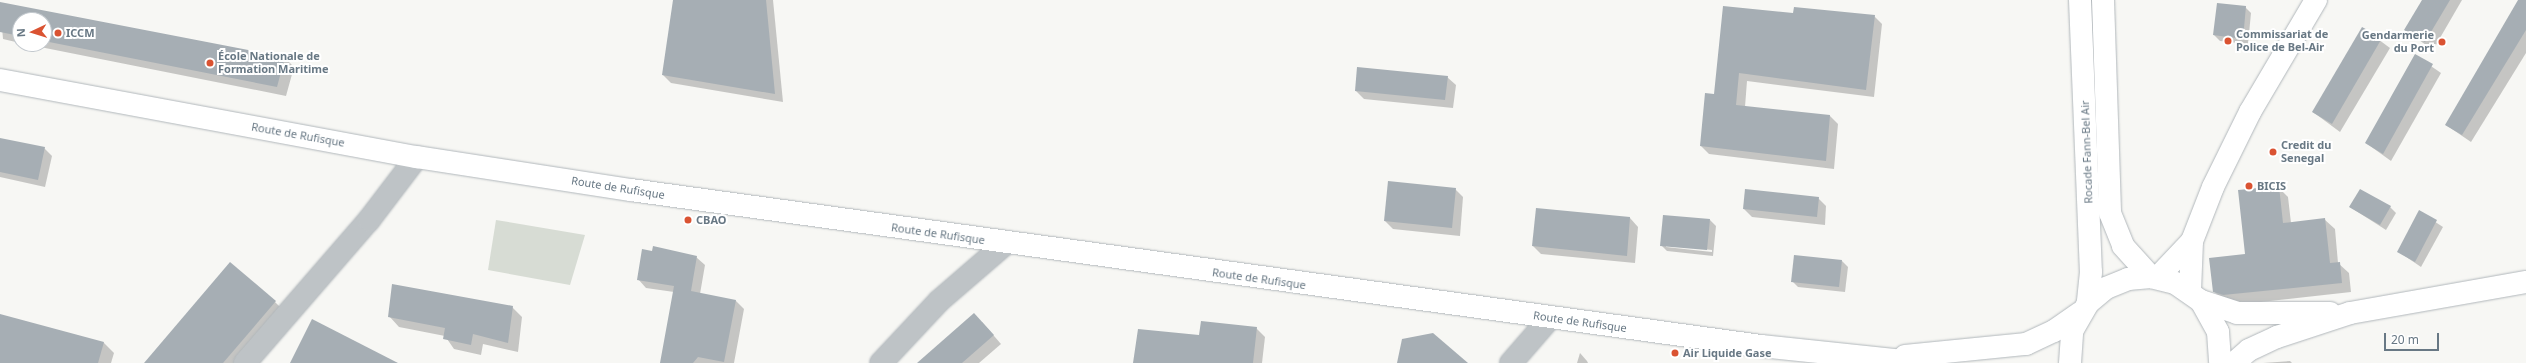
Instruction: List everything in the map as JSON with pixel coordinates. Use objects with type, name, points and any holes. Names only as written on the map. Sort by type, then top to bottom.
[{"type":"main road","name":"Rocade Fann-Bel Air","points":[[2080,0],[2091,272],[2084,308]]},
{"type":"main road","name":"Rocade Fann-Bel Air","points":[[2103,0],[2110,213],[2123,246],[2154,278]]},
{"type":"main road","points":[[2316,0],[2230,150],[2192,241],[2154,278],[2237,313],[2350,313]]},
{"type":"main road","name":"Route de Rufisque","points":[[0,80],[416,157],[1005,244],[1761,346],[1922,363]]},
{"type":"main road","points":[[2192,241],[2196,296],[2218,332],[2220,363]]},
{"type":"main road","name":"Route de Rufisque","points":[[1881,358],[2026,344],[2054,331],[2084,308],[2106,288],[2120,282],[2154,278]]},
{"type":"main road","points":[[2234,363],[2249,350],[2278,337],[2350,313],[2526,282]]},
{"type":"main road","points":[[2070,363],[2072,331],[2084,308]]},
{"type":"street","points":[[245,363],[369,220],[416,157]]},
{"type":"street","points":[[880,363],[939,301],[1005,244]]},
{"type":"street","points":[[1511,363],[1550,318]]},
{"type":"shaded area","points":[[496,220],[585,235],[570,285],[488,270]]},
{"type":"building","points":[[673,0],[766,0],[775,94],[662,75]]},
{"type":"building","points":[[2422,0],[2450,0],[2425,42],[2404,30]]},
{"type":"building","points":[[2518,0],[2526,0],[2526,30],[2462,135],[2445,125]]},
{"type":"building","points":[[0,2],[52,12],[12,12],[12,34],[0,32]]},
{"type":"building","points":[[2217,3],[2246,6],[2243,39],[2213,35]]},
{"type":"building","points":[[1723,6],[1793,13],[1794,7],[1875,15],[1866,90],[1739,73],[1736,105],[1830,115],[1826,161],[1700,146],[1705,93],[1714,94]]},
{"type":"building","points":[[52,12],[285,57],[277,87],[52,43]]},
{"type":"building","points":[[2362,27],[2382,38],[2332,124],[2312,112]]},
{"type":"building","points":[[2415,54],[2433,64],[2383,154],[2365,143]]},
{"type":"building","points":[[1357,67],[1448,76],[1445,100],[1355,91]]},
{"type":"building","points":[[0,138],[45,147],[38,180],[0,172]]},
{"type":"building","points":[[1388,181],[1456,188],[1452,228],[1384,221]]},
{"type":"building","points":[[2279,186],[2283,223],[2325,218],[2330,263],[2340,262],[2342,283],[2223,295],[2213,292],[2209,258],[2245,254],[2238,190]]},
{"type":"building","points":[[1745,189],[1819,197],[1817,217],[1743,209]]},
{"type":"building","points":[[2360,189],[2391,206],[2380,225],[2349,207]]},
{"type":"building","points":[[1536,208],[1630,217],[1627,256],[1532,246]]},
{"type":"building","points":[[2419,210],[2437,220],[2415,262],[2397,252]]},
{"type":"building","points":[[1663,215],[1710,219],[1707,250],[1660,246]]},
{"type":"building","points":[[653,246],[697,256],[691,291],[736,300],[724,362],[698,357],[693,363],[660,363],[674,286],[637,280],[642,249],[652,251]]},
{"type":"building","points":[[1794,255],[1842,260],[1839,287],[1791,282]]},
{"type":"building","points":[[230,262],[276,301],[223,363],[144,363]]},
{"type":"building","points":[[392,284],[513,306],[508,343],[473,334],[471,345],[443,339],[445,328],[388,317]]},
{"type":"building","points":[[974,313],[994,335],[962,363],[917,363]]},
{"type":"building","points":[[0,314],[104,342],[98,363],[0,363]]},
{"type":"building","points":[[312,319],[398,363],[290,363]]},
{"type":"building","points":[[1201,321],[1257,327],[1253,363],[1133,363],[1138,329],[1199,335]]},
{"type":"building","points":[[1433,333],[1468,363],[1397,363],[1402,339]]},
{"type":"place","name":"ICCM","points":[[58,33]]},
{"type":"place","name":"Commissariat de Police de Bel-Air","points":[[2228,41]]},
{"type":"place","name":"Gendarmerie du Port","points":[[2442,42]]},
{"type":"place","name":"École Nationale de Formation Maritime","points":[[210,63]]},
{"type":"place","name":"Credit du Senegal","points":[[2273,152]]},
{"type":"place","name":"BICIS","points":[[2249,186]]},
{"type":"place","name":"CBAO","points":[[688,220]]},
{"type":"place","name":"Air Liquide Gase","points":[[1675,353]]}]
